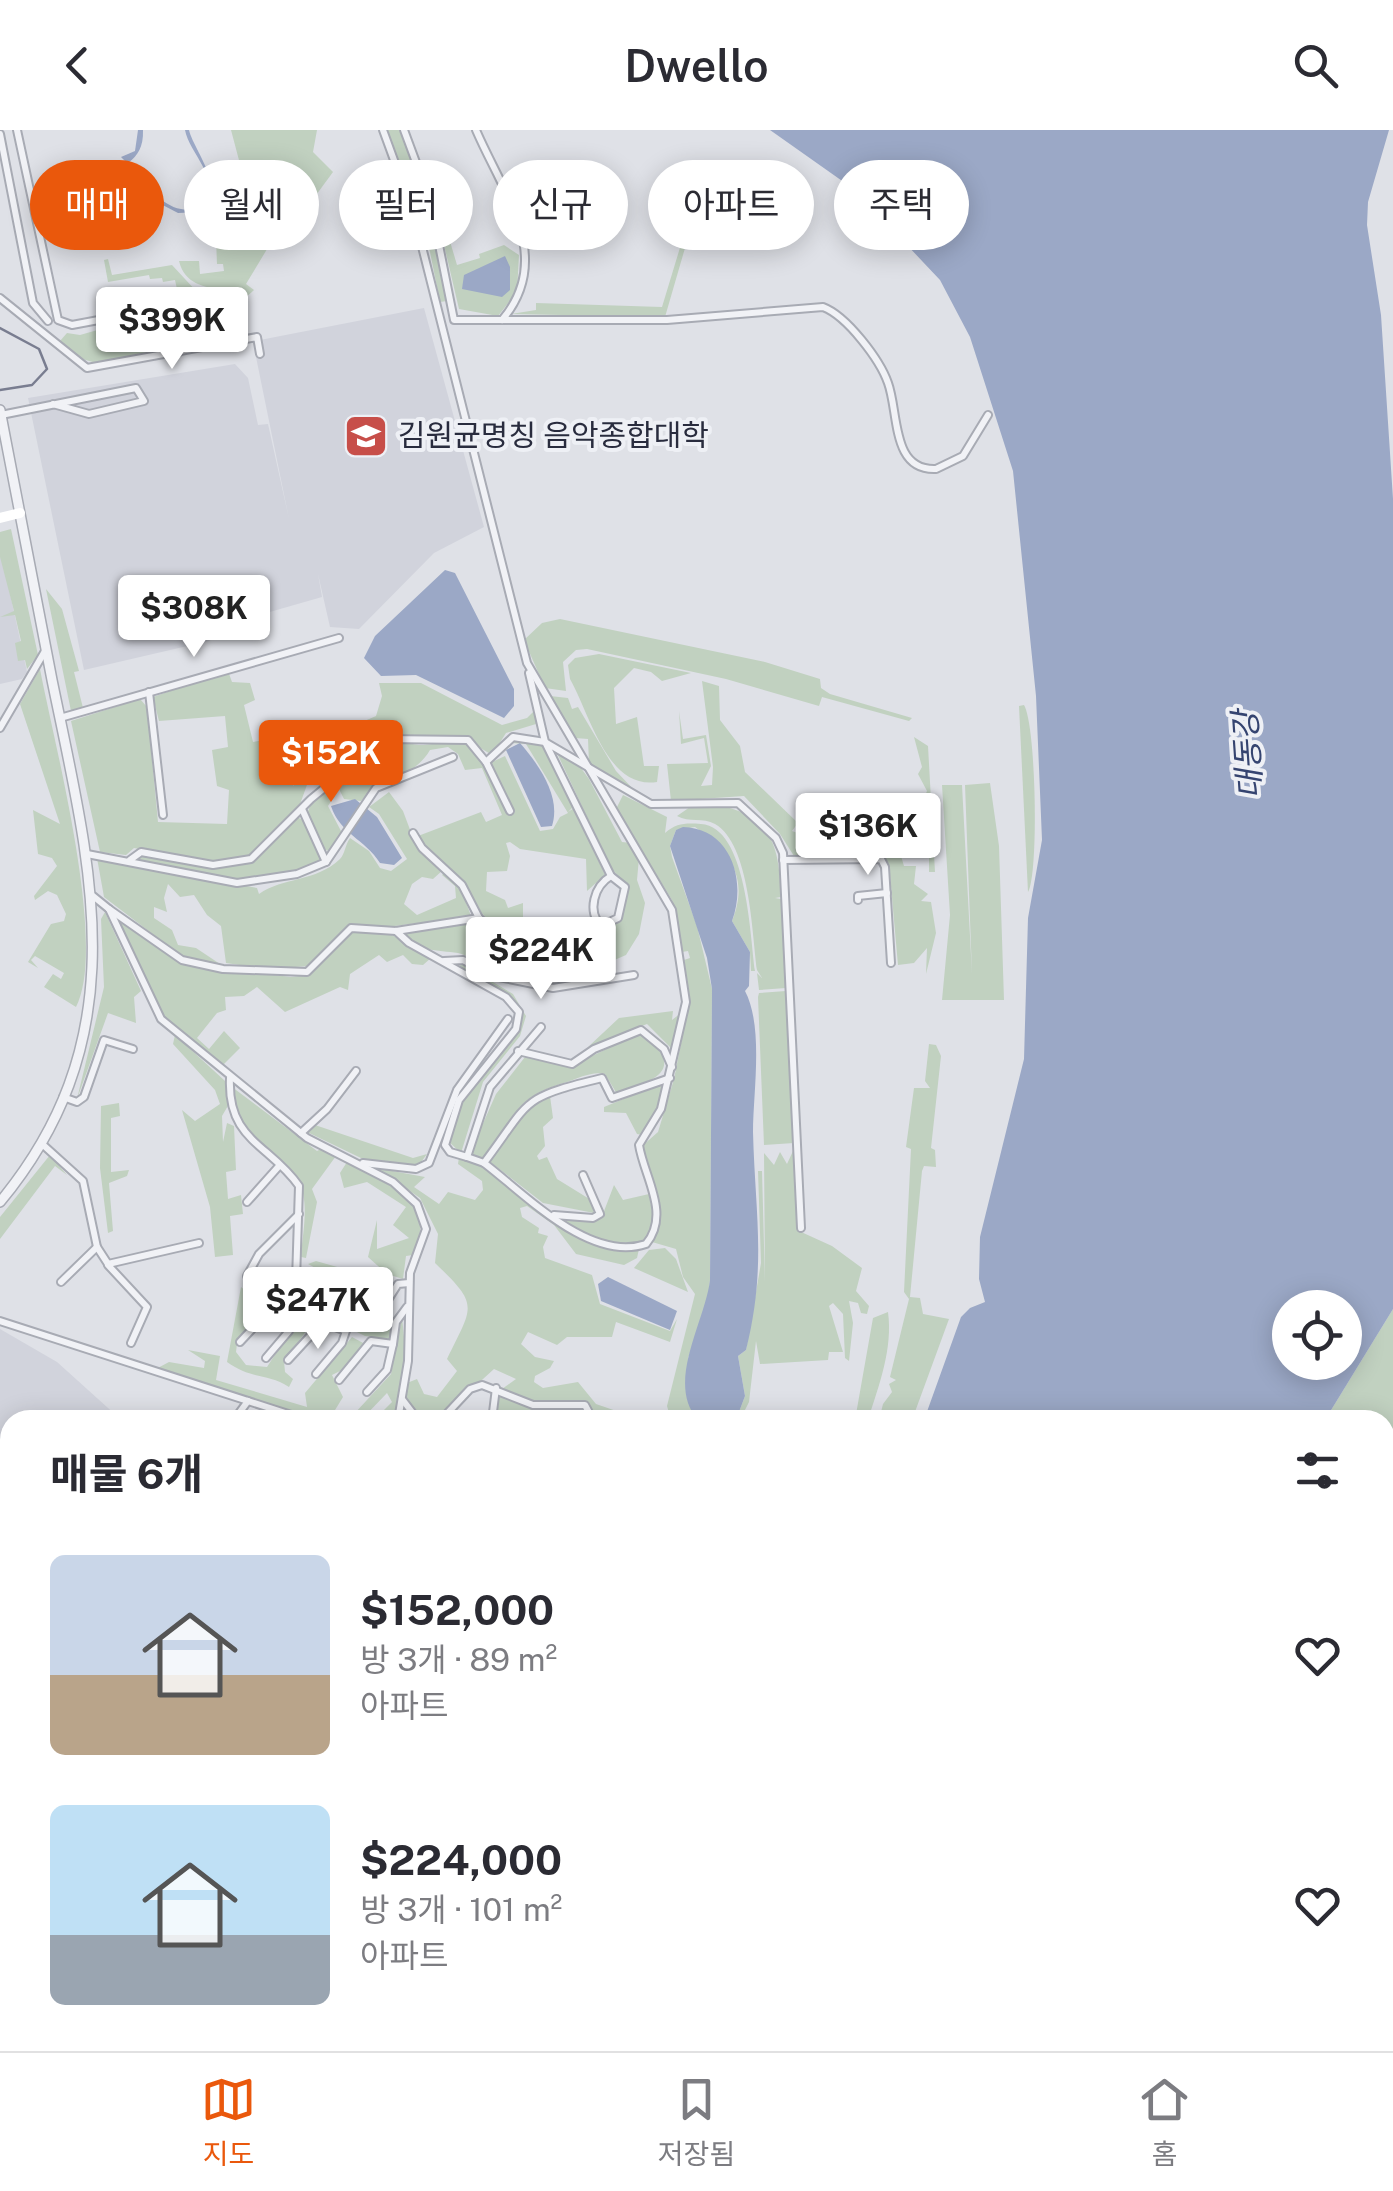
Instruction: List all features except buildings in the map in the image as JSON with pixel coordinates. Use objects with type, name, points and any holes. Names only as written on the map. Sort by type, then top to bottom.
[{"type":"main road","points":[[0,518],[20,513]]},
{"type":"street","points":[[17,130],[30,193]]},
{"type":"street","points":[[383,130],[414,215],[545,742],[611,876],[621,880],[625,891],[618,918],[601,926]]},
{"type":"street","points":[[404,130],[430,200],[454,320],[667,320],[824,307],[844,322],[883,372],[901,448],[916,463],[936,469],[963,456],[988,415]]},
{"type":"street","points":[[476,130],[527,252],[526,284],[502,320]]},
{"type":"street","points":[[0,134],[33,303],[48,321]]},
{"type":"street","points":[[14,211],[30,208]]},
{"type":"street","points":[[19,233],[30,231]]},
{"type":"street","points":[[42,250],[61,324],[152,310],[159,332],[174,332],[208,324],[204,302]]},
{"type":"street","points":[[0,298],[76,362],[92,368],[257,337],[260,354]]},
{"type":"street","points":[[40,331],[56,316]]},
{"type":"street","points":[[174,332],[178,352]]},
{"type":"street","points":[[0,1202],[40,1143],[63,1097],[90,1004],[94,958],[87,854],[0,414],[136,388],[144,401],[90,414],[53,404]]},
{"type":"street","points":[[60,718],[339,638]]},
{"type":"street","points":[[0,728],[46,650]]},
{"type":"street","points":[[396,931],[506,997],[519,1012],[516,1029],[457,1105],[445,1145],[484,1163],[592,1244],[634,1247],[650,1239],[656,1205],[640,1145],[656,1119],[670,1078],[686,1002],[672,910],[527,663]]},
{"type":"street","points":[[149,692],[163,815]]},
{"type":"street","points":[[486,762],[513,737],[545,742],[651,804],[735,801],[776,838],[783,860],[801,1228]]},
{"type":"street","points":[[130,860],[141,852],[212,865],[242,862],[259,854],[302,808],[384,739],[468,740],[486,762],[510,811]]},
{"type":"street","points":[[330,740],[336,778]]},
{"type":"street","points":[[87,854],[238,883],[297,874],[326,862],[376,788],[453,757]]},
{"type":"street","points":[[610,804],[622,790]]},
{"type":"street","points":[[302,808],[326,862]]},
{"type":"street","points":[[413,833],[422,848],[462,885],[479,918],[528,960],[570,970],[580,970],[593,960],[601,926],[594,913],[597,891],[611,876]]},
{"type":"street","points":[[783,860],[879,858],[885,865],[891,963]]},
{"type":"street","points":[[858,900],[858,896],[886,893]]},
{"type":"street","points":[[92,896],[182,960],[222,969],[306,972],[351,928],[396,931],[479,918]]},
{"type":"street","points":[[109,909],[154,1012],[230,1078],[301,1132],[406,1191],[422,1215],[426,1229],[409,1283],[408,1361],[400,1410]]},
{"type":"street","points":[[443,962],[463,960],[494,976],[553,988],[634,975]]},
{"type":"street","points":[[360,1163],[411,1168],[428,1164],[456,1090],[508,1019]]},
{"type":"street","points":[[467,1157],[490,1087],[541,1028]]},
{"type":"street","points":[[518,1051],[572,1064],[594,1048],[641,1030],[664,1049],[673,1068]]},
{"type":"street","points":[[63,1097],[77,1102],[84,1097],[104,1040],[133,1049]]},
{"type":"street","points":[[301,1132],[327,1109],[356,1071]]},
{"type":"street","points":[[230,1078],[229,1093],[240,1130],[299,1186],[295,1312],[289,1331],[266,1358]]},
{"type":"street","points":[[484,1163],[523,1106],[536,1097],[602,1078],[612,1098],[670,1078]]},
{"type":"street","points":[[40,1143],[83,1181],[97,1247],[147,1307],[131,1343]]},
{"type":"street","points":[[247,1202],[279,1166]]},
{"type":"street","points":[[553,1215],[594,1218],[600,1214],[584,1175]]},
{"type":"street","points":[[247,1276],[264,1248],[300,1214]]},
{"type":"street","points":[[108,1264],[199,1243]]},
{"type":"street","points":[[61,1282],[97,1247]]},
{"type":"street","points":[[240,1342],[295,1283]]},
{"type":"street","points":[[377,1317],[398,1284],[409,1283]]},
{"type":"street","points":[[367,1392],[387,1370],[397,1320],[408,1306]]},
{"type":"street","points":[[384,1310],[397,1320]]},
{"type":"street","points":[[295,1312],[344,1328],[347,1334],[316,1374]]},
{"type":"street","points":[[0,1321],[276,1410]]},
{"type":"street","points":[[288,1360],[323,1322]]},
{"type":"street","points":[[339,1380],[374,1339],[394,1344]]},
{"type":"street","points":[[450,1410],[470,1389],[482,1384],[533,1404],[585,1406],[587,1410]]},
{"type":"street","points":[[493,1410],[496,1388]]},
{"type":"street","points":[[402,1398],[411,1410]]},
{"type":"street","points":[[241,1410],[248,1401]]},
{"type":"shaded area","points":[[424,308],[484,527],[434,553],[359,629],[330,627],[318,574],[322,597],[238,621],[209,641],[84,670],[28,398],[235,364],[248,378],[258,425],[268,424],[289,519],[256,357],[260,340]]},
{"type":"shaded area","points":[[0,547],[27,672],[22,679],[0,684]]},
{"type":"shaded area","points":[[0,1329],[57,1362],[110,1410],[0,1410]]},
{"type":"green space","points":[[231,130],[317,130],[313,152],[333,172],[319,191],[319,160],[239,160]]},
{"type":"green space","points":[[387,130],[401,130],[412,160],[398,160]]},
{"type":"green space","points":[[493,249],[512,250],[519,255],[517,292],[498,316],[459,309],[445,250],[453,250],[457,265]]},
{"type":"green space","points":[[216,250],[266,250],[246,284],[254,290],[226,303],[224,291],[191,280],[179,261],[199,261],[200,274],[224,271],[223,264],[217,264]]},
{"type":"green space","points":[[437,250],[447,301],[440,302],[430,252]]},
{"type":"green space","points":[[679,250],[684,250],[665,317],[511,314],[536,310],[536,303],[662,307]]},
{"type":"green space","points":[[108,259],[112,275],[172,265],[198,293],[195,300],[180,303],[175,280],[163,282],[162,278],[150,279],[149,275],[108,282],[104,260]]},
{"type":"green space","points":[[151,316],[148,335],[171,335],[175,346],[96,363],[79,358],[60,341],[67,333],[80,335],[108,327],[115,338],[129,339],[139,325],[131,322],[126,331],[122,318]]},
{"type":"green space","points":[[11,529],[38,655],[27,669],[25,660],[18,661],[15,643],[21,641],[15,615],[0,617],[14,611],[0,557],[0,532]]},
{"type":"green space","points":[[46,589],[62,609],[79,671],[74,672],[83,708],[71,711]]},
{"type":"green space","points":[[560,619],[765,662],[820,679],[821,688],[830,694],[912,718],[909,721],[822,697],[819,706],[726,679],[587,649],[576,650],[563,662],[566,691],[545,688],[524,640],[542,623]]},
{"type":"green space","points":[[599,654],[691,673],[662,681],[651,672],[634,668],[614,688],[616,724],[637,717],[644,766],[659,766],[657,782],[640,781],[613,762],[570,679],[568,665],[575,658]]},
{"type":"green space","points":[[526,663],[540,737],[536,724],[506,733],[492,755],[459,735],[385,736],[339,772],[335,742],[349,737],[353,726],[376,716],[382,696],[379,683],[421,683],[502,725],[527,718],[534,711]]},
{"type":"green space","points":[[40,669],[82,892],[84,978],[76,1007],[44,987],[53,974],[61,979],[64,973],[35,956],[31,960],[38,968],[28,962],[51,924],[64,921],[66,914],[57,895],[48,891],[35,900],[34,896],[57,866],[52,858],[38,854],[33,810],[60,824],[20,704]]},
{"type":"green space","points":[[228,671],[232,682],[250,683],[255,700],[244,705],[253,742],[276,738],[286,777],[294,786],[295,771],[303,767],[312,771],[299,807],[250,857],[213,863],[134,848],[126,855],[100,852],[71,721],[140,699],[147,707],[158,822],[227,824],[229,790],[217,786],[212,750],[228,747],[225,716],[159,721],[153,697]]},
{"type":"green space","points":[[702,681],[719,686],[720,720],[740,746],[745,772],[798,823],[792,831],[816,845],[891,853],[901,856],[904,866],[916,866],[914,884],[928,894],[921,901],[931,902],[936,933],[926,974],[927,948],[914,963],[898,965],[889,864],[883,855],[794,856],[780,834],[744,796],[671,801],[667,764],[708,763],[704,738],[681,744],[679,711],[683,739],[706,735],[711,766],[701,786],[712,785],[713,767]]},
{"type":"green space","points":[[550,696],[568,698],[572,709],[578,707],[616,771],[634,790],[589,764],[588,739],[575,738]]},
{"type":"green space","points":[[1024,705],[1035,799],[1034,857],[1028,892],[1019,706]]},
{"type":"green space","points":[[517,737],[545,746],[574,806],[568,812],[574,808],[605,875],[587,891],[586,859],[520,849],[510,842],[506,843],[510,856],[507,871],[487,872],[486,891],[505,900],[508,908],[523,903],[523,939],[555,952],[559,946],[561,951],[569,951],[567,967],[543,959],[502,933],[419,840],[418,836],[481,812],[486,822],[502,815],[482,768],[465,770],[458,754],[448,747],[430,750],[416,766],[361,801],[344,799],[339,789],[328,806],[342,833],[330,852],[321,847],[306,817],[311,803],[386,742],[456,742],[476,750],[510,816],[515,812],[492,769],[492,762],[505,756],[540,831],[553,829],[560,817],[568,813],[526,744],[512,743]]},
{"type":"green space","points":[[914,737],[928,746],[935,872],[929,872],[929,854],[920,838],[926,822],[919,810],[927,791],[918,774],[922,767]]},
{"type":"green space","points":[[556,751],[578,764],[622,842],[631,843],[639,858],[637,880],[645,903],[639,934],[626,955],[596,968],[593,975],[539,979],[497,972],[462,954],[428,949],[408,939],[403,932],[474,920],[492,928],[517,955],[533,965],[564,972],[591,966],[600,937],[620,921],[628,887],[611,868]]},
{"type":"green space","points":[[990,783],[999,846],[1004,1000],[942,1000],[950,915],[942,785],[962,785],[972,974],[965,785]]},
{"type":"green space","points":[[389,792],[403,811],[415,843],[443,870],[433,879],[422,877],[412,884],[404,904],[417,915],[456,898],[455,886],[442,875],[445,872],[460,886],[471,916],[387,927],[351,925],[310,966],[266,969],[226,963],[221,926],[207,915],[194,895],[180,897],[168,884],[164,898],[167,912],[154,907],[154,918],[172,930],[178,945],[196,948],[223,966],[180,955],[104,897],[97,858],[257,888],[259,894],[331,866],[342,857],[350,838],[369,851],[380,868],[391,871],[407,859],[379,814],[369,807]]},
{"type":"green space","points":[[623,795],[667,817],[665,833],[686,824],[716,830],[737,862],[751,933],[755,971],[751,971],[750,952],[732,921],[739,891],[733,866],[718,846],[695,827],[676,830],[670,846],[672,857],[697,926],[712,989],[710,1280],[707,1308],[688,1358],[691,1410],[668,1410],[667,1406],[695,1294],[683,1277],[676,1249],[652,1242],[659,1217],[641,1147],[658,1132],[674,1079],[690,998],[684,960],[690,958],[688,951],[682,952],[672,900],[616,809]]},
{"type":"green space","points":[[715,805],[750,816],[761,825],[775,848],[781,897],[775,898],[781,899],[786,988],[759,990],[757,973],[762,978],[757,970],[747,891],[736,850],[727,834],[710,822],[677,816],[690,807]]},
{"type":"green space","points":[[297,817],[303,820],[321,859],[305,870],[283,876],[259,879],[205,875],[138,859],[146,855],[195,865],[229,865],[259,851]]},
{"type":"green space","points":[[105,912],[141,991],[134,997],[136,1023],[108,1013],[77,1099],[104,987],[101,919]]},
{"type":"green space","points":[[117,919],[190,965],[291,977],[307,975],[345,935],[365,928],[390,934],[431,958],[423,965],[412,964],[403,955],[387,962],[379,955],[350,974],[348,990],[340,987],[285,1012],[257,987],[244,996],[225,997],[226,1010],[217,1013],[197,1038],[209,1049],[224,1031],[240,1048],[223,1065],[159,1013]]},
{"type":"green space","points":[[461,963],[513,994],[526,1016],[520,1036],[483,1082],[461,1153],[448,1141],[464,1096],[521,1022],[515,1002],[458,968]]},
{"type":"green space","points":[[786,991],[794,1143],[764,1145],[758,997],[759,993]]},
{"type":"green space","points":[[673,1011],[672,1020],[681,1013],[671,1056],[670,1047],[647,1024],[588,1047],[619,1018]]},
{"type":"green space","points":[[642,1032],[663,1056],[664,1065],[654,1078],[617,1094],[605,1074],[600,1073],[548,1089],[523,1104],[482,1159],[470,1153],[496,1094],[525,1057],[569,1067]]},
{"type":"green space","points":[[175,1035],[225,1081],[229,1104],[222,1116],[223,1142],[227,1123],[234,1126],[236,1170],[226,1172],[228,1199],[241,1195],[243,1214],[230,1216],[233,1255],[215,1257],[210,1207],[182,1110],[195,1121],[220,1104],[215,1090],[173,1044]]},
{"type":"green space","points":[[929,1044],[936,1045],[941,1056],[931,1148],[935,1150],[936,1167],[924,1166],[922,1171],[910,1297],[920,1298],[923,1314],[949,1319],[916,1410],[882,1410],[892,1392],[889,1384],[896,1380],[890,1377],[909,1299],[904,1292],[911,1149],[906,1147],[914,1088],[930,1088],[925,1081]]},
{"type":"green space","points":[[660,1084],[664,1094],[652,1125],[643,1135],[637,1134],[626,1113],[604,1112],[604,1107]]},
{"type":"green space","points":[[232,1087],[317,1151],[323,1148],[336,1156],[312,1189],[317,1202],[306,1258],[301,1257],[305,1207],[301,1188],[287,1167],[250,1131]]},
{"type":"green space","points":[[550,1096],[553,1118],[543,1127],[545,1146],[537,1156],[539,1160],[547,1157],[557,1179],[591,1200],[594,1213],[543,1203],[489,1161],[525,1109]]},
{"type":"green space","points":[[119,1103],[120,1116],[111,1118],[111,1172],[129,1170],[127,1176],[109,1183],[113,1231],[108,1233],[100,1168],[101,1106]]},
{"type":"green space","points":[[315,1125],[413,1158],[427,1154],[419,1165],[363,1159],[307,1132]]},
{"type":"green space","points":[[793,1151],[799,1231],[832,1246],[862,1268],[856,1291],[869,1306],[867,1314],[861,1313],[858,1303],[849,1301],[853,1323],[849,1361],[845,1358],[843,1314],[833,1303],[829,1306],[843,1352],[829,1352],[828,1360],[760,1364],[756,1341],[749,1402],[745,1410],[740,1410],[745,1396],[738,1356],[746,1350],[761,1263],[758,1171],[762,1171],[765,1282],[764,1153],[774,1165],[780,1152],[787,1164]]},
{"type":"green space","points":[[50,1155],[67,1175],[55,1166],[0,1239],[0,1217]]},
{"type":"green space","points":[[459,1157],[481,1164],[595,1246],[639,1249],[637,1258],[624,1265],[576,1254],[554,1225],[527,1206],[520,1208],[522,1217],[539,1228],[538,1233],[548,1236],[543,1247],[545,1258],[592,1275],[600,1304],[670,1331],[677,1319],[670,1342],[616,1322],[612,1337],[567,1337],[557,1345],[528,1332],[521,1344],[535,1357],[554,1361],[550,1368],[535,1376],[534,1382],[543,1388],[578,1382],[596,1404],[614,1410],[534,1402],[502,1389],[516,1379],[494,1369],[449,1410],[414,1410],[406,1396],[407,1383],[417,1379],[424,1394],[437,1397],[457,1371],[447,1359],[468,1307],[460,1289],[435,1263],[438,1234],[420,1198],[376,1168],[425,1177],[414,1187],[439,1204],[448,1192],[475,1200],[483,1190],[482,1181],[458,1164]]},
{"type":"green space","points":[[347,1162],[394,1186],[415,1206],[420,1219],[419,1236],[413,1255],[406,1256],[403,1279],[387,1274],[368,1257],[377,1220],[377,1249],[409,1238],[393,1225],[406,1207],[367,1182],[344,1188],[340,1173]]},
{"type":"green space","points":[[614,1185],[623,1200],[649,1194],[654,1223],[643,1243],[601,1240],[562,1221],[601,1219]]},
{"type":"green space","points":[[665,1248],[676,1259],[688,1292],[634,1268],[649,1250]]},
{"type":"green space","points":[[316,1261],[362,1274],[343,1306],[370,1327],[383,1317],[392,1319],[390,1339],[365,1336],[316,1312],[320,1303],[338,1299],[345,1284],[308,1264]]},
{"type":"green space","points":[[241,1287],[262,1305],[276,1290],[281,1292],[237,1344],[236,1352],[246,1365],[267,1367],[298,1319],[313,1322],[284,1361],[285,1372],[293,1379],[289,1387],[227,1362]]},
{"type":"green space","points":[[1393,1309],[1393,1410],[1331,1410],[1350,1380],[1362,1380],[1362,1360]]},
{"type":"green space","points":[[888,1312],[887,1353],[871,1410],[857,1410],[873,1318]]},
{"type":"green space","points":[[402,1317],[406,1356],[398,1410],[384,1410],[392,1402],[387,1393],[371,1410],[358,1410],[391,1374]]},
{"type":"green space","points":[[352,1337],[365,1344],[346,1368],[332,1375],[343,1397],[335,1410],[283,1410],[154,1370],[169,1362],[204,1368],[205,1361],[188,1350],[220,1356],[216,1380],[307,1407],[305,1393]]},
{"type":"green space","points":[[501,1395],[543,1408],[580,1406],[583,1410],[495,1410],[494,1404]]},
{"type":"water","points":[[138,130],[143,130],[135,157],[121,157],[135,151]]},
{"type":"water","points":[[185,130],[189,130],[202,160],[188,139]]},
{"type":"water","name":"대동강","points":[[770,130],[1389,130],[1368,202],[1367,225],[1381,315],[1393,499],[1393,1309],[1362,1360],[1362,1290],[1272,1290],[1272,1380],[1350,1380],[1331,1410],[928,1410],[961,1317],[985,1302],[979,1279],[980,1237],[1024,1059],[1028,918],[1042,840],[1036,696],[1013,471],[970,337],[940,280],[912,250],[969,250],[969,160],[834,160],[834,175]]},
{"type":"water","points":[[164,202],[184,210],[178,213],[164,206]]},
{"type":"water","points":[[505,256],[510,267],[510,290],[502,297],[462,289],[464,275]]},
{"type":"water","points":[[445,570],[455,573],[514,689],[514,706],[504,718],[416,675],[381,676],[364,658],[375,636]]},
{"type":"water","points":[[520,743],[547,783],[554,805],[552,826],[541,827],[506,750]]},
{"type":"water","points":[[355,799],[377,817],[402,858],[394,865],[380,863],[335,816],[331,806]]},
{"type":"water","points":[[676,830],[700,830],[724,847],[736,874],[732,921],[750,952],[749,986],[745,991],[756,1041],[753,1132],[758,1265],[746,1350],[738,1356],[745,1396],[740,1410],[692,1410],[685,1388],[690,1352],[710,1280],[712,989],[707,958],[670,846]]},
{"type":"water","points":[[608,1277],[677,1311],[670,1330],[601,1301],[598,1284]]},
{"type":"tram line","points":[[0,328],[39,349],[47,369],[32,385],[0,390]]},
{"type":"place","name":"김원균명칭 음악종합대학","points":[[366,436]]}]
